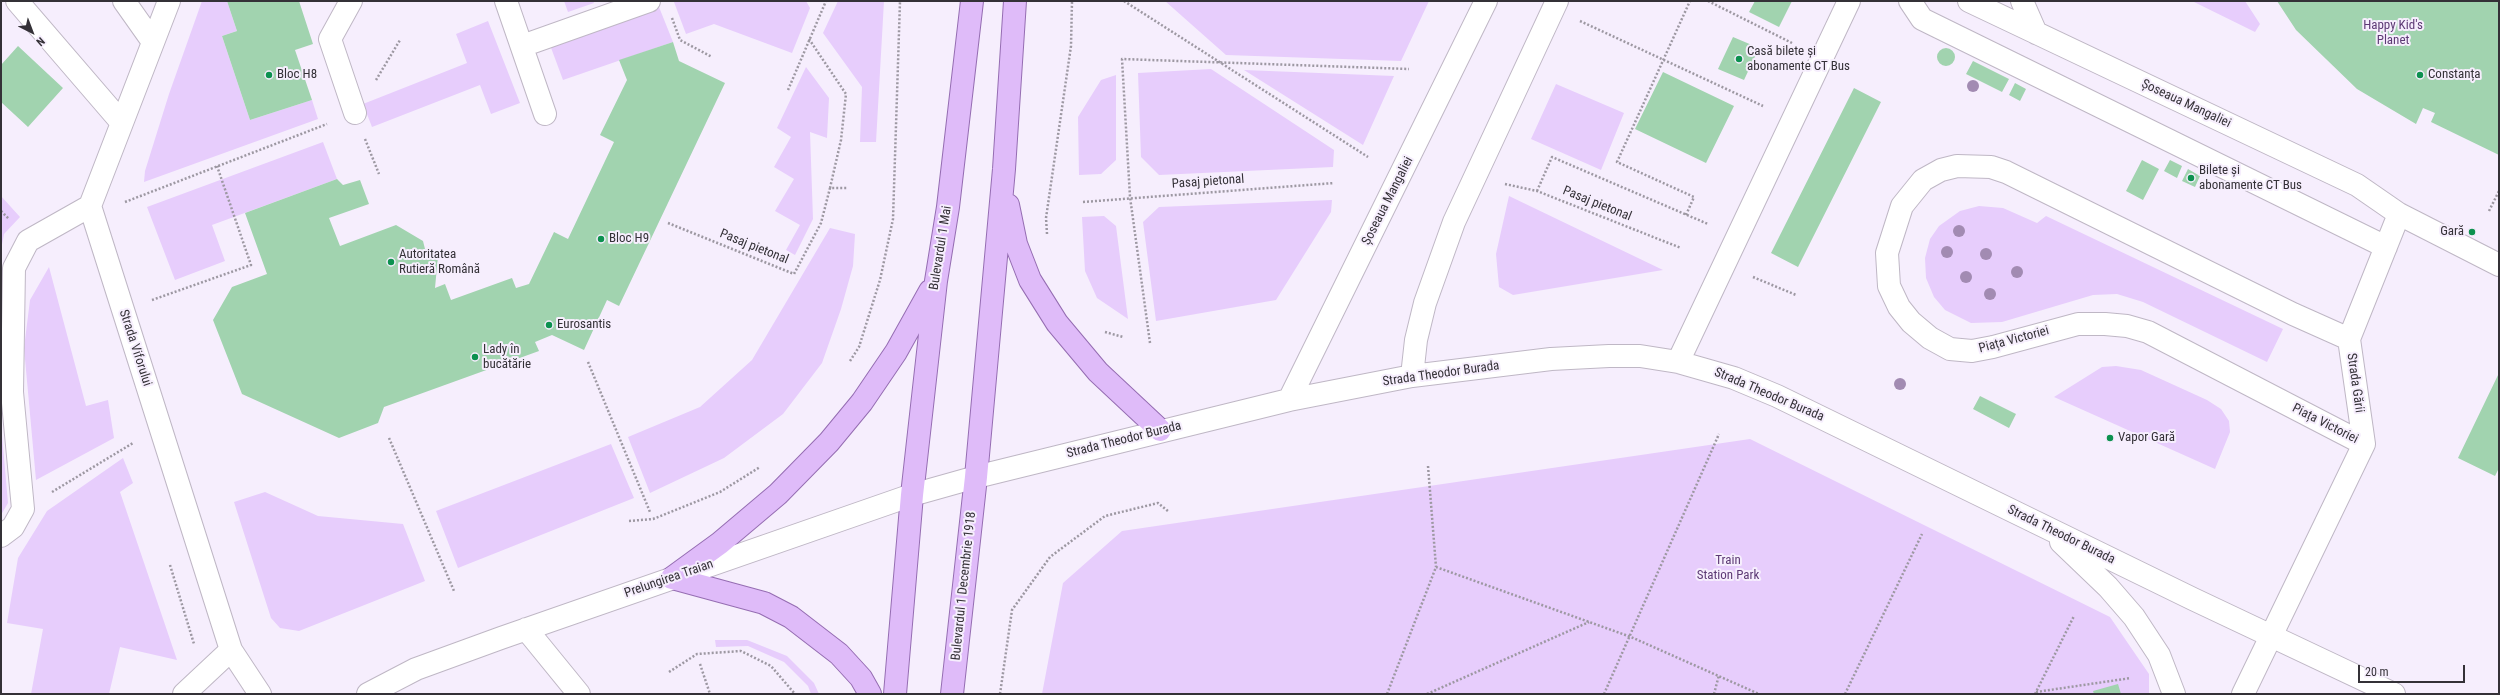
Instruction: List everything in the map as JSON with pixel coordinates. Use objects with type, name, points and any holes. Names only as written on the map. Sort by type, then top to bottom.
[{"type":"main road","name":"Bulevardul 1 Mai","points":[[912,495],[936,281],[948,207],[972,1]]},
{"type":"main road","points":[[976,477],[1004,169],[1015,1]]},
{"type":"main road","points":[[1004,169],[1010,218],[1016,244],[1030,280],[1057,323],[1098,372],[1160,430]]},
{"type":"main road","points":[[672,578],[720,543],[778,494],[828,442],[862,402],[896,352],[936,281]]},
{"type":"main road","name":"Bulevardul 1 Decembrie 1918","points":[[952,694],[976,477]]},
{"type":"main road","points":[[895,694],[912,495]]},
{"type":"main road","points":[[672,578],[764,603],[791,617],[839,654],[861,678],[870,694]]},
{"type":"street","points":[[16,1],[122,123]]},
{"type":"street","points":[[124,1],[154,42]]},
{"type":"street","points":[[1,536],[13,527],[23,509],[12,392],[14,268],[28,241],[91,210],[122,123],[169,1]]},
{"type":"street","points":[[351,1],[330,39],[355,113]]},
{"type":"street","points":[[506,1],[545,114]]},
{"type":"street","points":[[522,46],[649,1]]},
{"type":"street","name":"Șoseaua Mangaliei","points":[[1289,400],[1454,71],[1486,1]]},
{"type":"street","points":[[1412,376],[1416,340],[1425,303],[1454,222],[1557,1]]},
{"type":"street","points":[[1678,362],[1849,1]]},
{"type":"street","points":[[1910,1],[1922,19],[2386,247]]},
{"type":"street","name":"Șoseaua Mangaliei","points":[[1969,1],[2357,185],[2399,214]]},
{"type":"street","points":[[2022,1],[2036,33]]},
{"type":"street","name":"Piața Victoriei","points":[[2349,338],[2293,314],[2006,172],[1991,167],[1957,166],[1941,170],[1923,180],[1902,206],[1887,253],[1889,286],[1899,307],[1911,322],[1930,338],[1950,348],[1972,351],[1993,347],[2078,324],[2128,326],[2148,332],[2364,444]]},
{"type":"street","name":"Strada Viforului","points":[[91,210],[231,650],[260,694]]},
{"type":"street","points":[[2399,214],[2499,265]]},
{"type":"street","name":"Strada Gării","points":[[2364,444],[2349,338],[2399,214]]},
{"type":"street","name":"Strada Theodor Burada","points":[[976,477],[1160,430],[1289,400],[1412,376],[1587,356],[1640,356],[1678,362],[1734,378],[1777,396],[2046,528],[2394,694]]},
{"type":"street","points":[[2243,694],[2364,444]]},
{"type":"street","name":"Prelungirea Traian","points":[[368,694],[416,669],[526,629],[912,495],[976,477]]},
{"type":"street","points":[[2046,528],[2108,587],[2134,616],[2159,655],[2174,694]]},
{"type":"street","points":[[526,629],[579,694]]},
{"type":"street","points":[[184,694],[231,650]]},
{"type":"path","points":[[788,90],[826,1]]},
{"type":"path","points":[[848,366],[859,348],[880,280],[893,219],[900,1]]},
{"type":"path","points":[[1047,240],[1046,218],[1071,46],[1072,1]]},
{"type":"path","points":[[1124,1],[1368,157]]},
{"type":"path","points":[[1686,215],[1694,197],[1617,162],[1690,1]]},
{"type":"path","points":[[1708,1],[1792,42]]},
{"type":"path","points":[[670,14],[680,40],[712,57]]},
{"type":"path","points":[[1577,20],[1763,106]]},
{"type":"path","points":[[809,39],[846,94],[841,140],[830,188],[848,188]]},
{"type":"path","points":[[91,210],[217,166],[355,113],[400,40]]},
{"type":"path","points":[[1150,343],[1130,197],[1122,60],[1409,69]]},
{"type":"path","points":[[355,113],[379,174]]},
{"type":"path","points":[[1537,191],[1552,156],[1708,224]]},
{"type":"path","points":[[148,302],[251,265],[217,166]]},
{"type":"path","name":"Pasaj pietonal","points":[[1083,202],[1130,197],[1334,183]]},
{"type":"path","name":"Pasaj pietonal","points":[[1503,184],[1537,191],[1681,248]]},
{"type":"path","name":"Pasaj pietonal","points":[[668,223],[794,274],[821,223],[830,188]]},
{"type":"path","points":[[2489,211],[2499,191]]},
{"type":"path","points":[[1753,277],[1796,296]]},
{"type":"path","points":[[1100,331],[1123,338]]},
{"type":"path","points":[[588,362],[650,512]]},
{"type":"path","points":[[1604,694],[1631,637],[1719,434]]},
{"type":"path","points":[[389,438],[454,591]]},
{"type":"path","points":[[23,509],[134,442]]},
{"type":"path","points":[[629,521],[653,519],[720,492],[764,464]]},
{"type":"path","points":[[1387,694],[1436,567],[1428,466]]},
{"type":"path","points":[[1000,694],[1012,610],[1050,557],[1105,516],[1158,503],[1169,512]]},
{"type":"path","points":[[1846,694],[1922,534]]},
{"type":"path","points":[[1436,567],[1631,637],[1759,694]]},
{"type":"path","points":[[2035,693],[2074,616]]},
{"type":"path","points":[[1427,694],[1589,622]]},
{"type":"path","points":[[669,672],[697,654],[741,651],[771,666],[795,694]]},
{"type":"path","points":[[700,664],[710,694]]},
{"type":"path","points":[[1714,694],[1719,675]]},
{"type":"path","points":[[2035,693],[2131,678]]},
{"type":"green space","points":[[202,1],[227,1],[237,31],[222,36],[250,120],[312,100],[318,119],[144,182],[145,171],[169,94]]},
{"type":"green space","points":[[564,1],[593,1],[594,3],[568,12]]},
{"type":"green space","points":[[806,1],[810,8],[792,53],[714,24],[686,34],[674,2]]},
{"type":"green space","points":[[838,1],[884,1],[876,142],[860,142],[862,87],[823,33]]},
{"type":"green space","points":[[1165,1],[1429,1],[1401,61],[1226,55]]},
{"type":"green space","points":[[2192,1],[2245,1],[2260,24],[2255,32]]},
{"type":"green space","points":[[659,7],[673,42],[563,80],[550,45]]},
{"type":"green space","points":[[488,21],[520,103],[491,114],[480,85],[372,127],[363,104],[467,63],[456,34]]},
{"type":"green space","points":[[806,67],[829,98],[827,138],[810,132],[813,219],[795,255],[786,250],[800,225],[775,211],[794,179],[774,167],[791,137],[777,128]]},
{"type":"green space","points":[[1211,69],[1334,150],[1333,167],[1159,175],[1141,157],[1138,73]]},
{"type":"green space","points":[[1244,70],[1394,76],[1363,145]]},
{"type":"green space","points":[[1116,75],[1116,160],[1101,174],[1079,175],[1078,117],[1101,80]]},
{"type":"green space","points":[[1556,84],[1624,113],[1601,170],[1531,139]]},
{"type":"green space","points":[[323,142],[337,179],[212,225],[225,261],[175,280],[147,207]]},
{"type":"green space","points":[[1,196],[20,217],[4,234],[1,250]]},
{"type":"green space","points":[[1509,196],[1663,270],[1513,295],[1499,287],[1496,254]]},
{"type":"green space","points":[[1332,200],[1331,212],[1276,300],[1156,321],[1143,222],[1159,207]]},
{"type":"green space","points":[[1979,206],[2003,208],[2037,223],[2046,216],[2283,329],[2267,362],[2143,302],[2117,294],[2093,295],[2002,322],[1971,323],[1945,310],[1934,297],[1926,278],[1925,258],[1930,239],[1939,226],[1960,211]]},
{"type":"green space","points":[[1104,216],[1116,226],[1128,319],[1097,298],[1085,271],[1082,217]]},
{"type":"green space","points":[[830,228],[855,234],[853,266],[841,309],[822,363],[783,414],[724,458],[650,493],[628,437],[700,407],[752,360]]},
{"type":"green space","points":[[49,267],[86,406],[108,400],[114,438],[36,480],[24,348],[30,300]]},
{"type":"green space","points":[[2116,366],[2141,370],[2207,400],[2221,409],[2229,421],[2230,432],[2215,469],[2054,397],[2102,367]]},
{"type":"green space","points":[[1,424],[8,503],[1,515]]},
{"type":"green space","name":"Train Station Park","points":[[1750,439],[2110,617],[2149,674],[2149,694],[1042,694],[1063,583],[1122,531]]},
{"type":"green space","points":[[611,444],[634,498],[458,568],[436,511]]},
{"type":"green space","points":[[123,458],[133,483],[120,492],[177,660],[120,647],[109,694],[31,694],[43,629],[7,623],[18,558],[47,511]]},
{"type":"green space","points":[[265,492],[318,516],[403,524],[425,581],[299,631],[280,628],[271,618],[234,502]]},
{"type":"green space","points":[[715,640],[747,640],[787,656],[814,683],[819,694],[811,694],[808,686],[784,662],[748,646],[716,647]]},
{"type":"building","name":"Bloc H8","points":[[227,1],[299,1],[313,44],[295,50],[312,100],[250,120],[222,36],[237,31]]},
{"type":"building","points":[[1755,1],[1792,1],[1779,27],[1749,12]]},
{"type":"building","name":"Constanța","points":[[2277,1],[2499,1],[2499,155],[2431,122],[2435,113],[2423,108],[2416,124],[2357,89],[2296,30]]},
{"type":"building","name":"Casă bilete și abonamente CT Bus","points":[[1733,37],[1759,48],[1744,80],[1718,69]]},
{"type":"building","name":"Bloc H9","points":[[673,42],[679,61],[725,83],[619,306],[607,300],[584,350],[552,335],[535,342],[539,351],[384,407],[378,423],[339,438],[242,394],[213,320],[232,287],[267,274],[245,213],[337,179],[343,185],[360,180],[369,204],[329,218],[340,246],[396,225],[423,241],[425,249],[438,256],[435,288],[445,284],[451,300],[512,278],[516,288],[529,284],[554,232],[568,239],[614,142],[600,135],[627,80],[619,60]]},
{"type":"building","points":[[18,46],[63,88],[28,127],[1,102],[1,65]]},
{"type":"building","points":[[1946,48],[1952,51],[1955,57],[1952,63],[1946,66],[1940,63],[1937,57],[1940,51]]},
{"type":"building","points":[[1973,61],[2009,79],[2002,92],[1966,74]]},
{"type":"building","points":[[1663,72],[1734,106],[1706,163],[1635,129]]},
{"type":"building","points":[[2015,83],[2026,89],[2020,101],[2009,95]]},
{"type":"building","points":[[1854,88],[1881,102],[1798,267],[1771,253]]},
{"type":"building","points":[[2142,160],[2159,169],[2143,200],[2126,191]]},
{"type":"building","points":[[2170,160],[2182,166],[2177,178],[2164,171]]},
{"type":"building","name":"Bilete și abonamente CT Bus","points":[[2188,169],[2200,176],[2195,187],[2182,181]]},
{"type":"building","points":[[2499,373],[2499,468],[2495,476],[2458,458]]},
{"type":"building","points":[[1980,396],[2016,414],[2009,428],[1973,409]]},
{"type":"building","points":[[2118,684],[2121,694],[2094,694],[2093,691]]},
{"type":"place","name":"Casă bilete și abonamente CT Bus","points":[[1739,59]]},
{"type":"place","name":"Bloc H8","points":[[269,75]]},
{"type":"place","name":"Constanța","points":[[2420,75]]},
{"type":"place","name":"Bilete și abonamente CT Bus","points":[[2191,178]]},
{"type":"place","name":"Gară","points":[[2472,232]]},
{"type":"place","name":"Bloc H9","points":[[601,239]]},
{"type":"place","name":"Autoritatea Rutieră Română","points":[[391,262]]},
{"type":"place","name":"Eurosantis","points":[[549,325]]},
{"type":"place","name":"Lady în bucătărie","points":[[475,357]]},
{"type":"place","name":"Vapor Gară","points":[[2110,438]]},
{"type":"park label","name":"Happy Kid's Planet","points":[[2393,34]]}]
